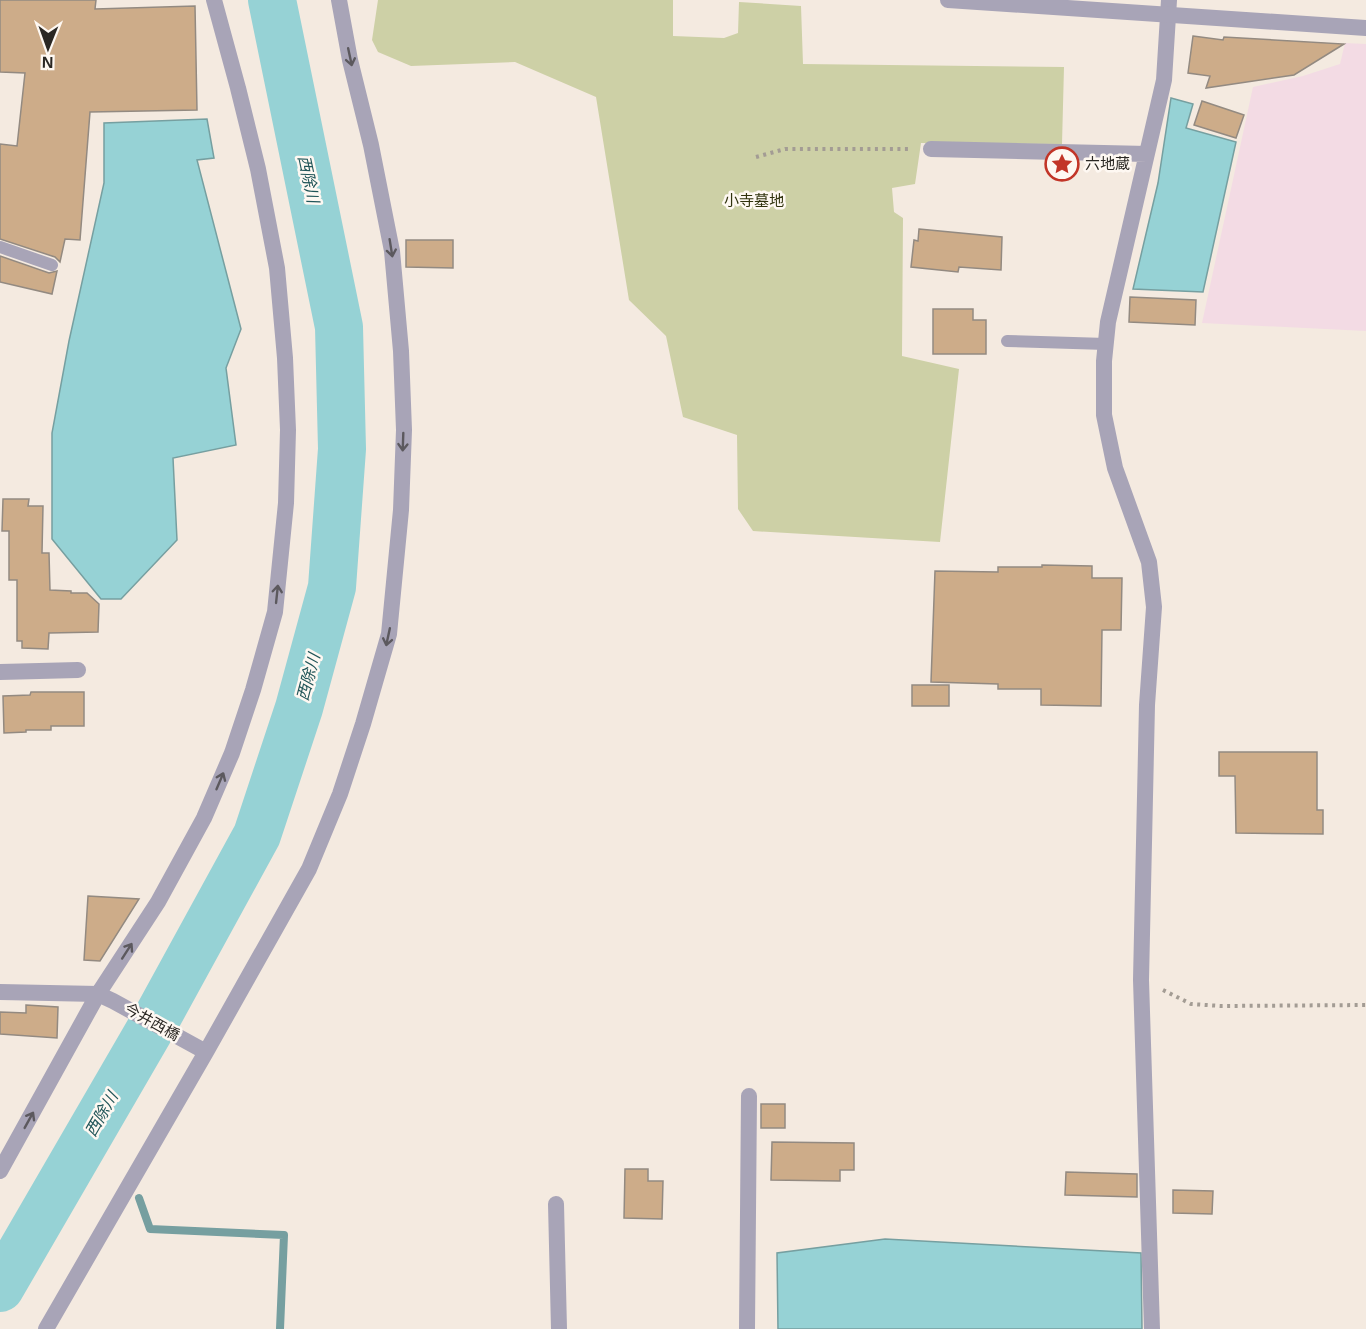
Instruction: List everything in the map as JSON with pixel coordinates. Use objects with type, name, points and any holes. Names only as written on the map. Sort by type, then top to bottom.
[{"type":"street","points":[[0,1171],[106,998],[204,818],[232,753],[275,612],[286,503],[288,430],[285,358],[277,267],[255,158],[214,0]]},
{"type":"street","points":[[46,1329],[206,1053],[309,869],[340,794],[389,634],[401,510],[404,430],[401,351],[392,251],[339,0]]},
{"type":"street","points":[[948,0],[1168,8],[1366,28]]},
{"type":"street","points":[[1152,1329],[1141,980],[1147,705],[1154,607],[1149,562],[1115,468],[1104,415],[1104,361],[1108,322],[1164,80],[1168,8]]},
{"type":"street","points":[[931,149],[1147,154]]},
{"type":"street","points":[[0,672],[78,670]]},
{"type":"street","points":[[0,992],[106,998]]},
{"type":"street","name":"今井西橋","points":[[106,998],[206,1053]]},
{"type":"street","points":[[747,1329],[749,1096]]},
{"type":"street","points":[[556,1204],[560,1329]]},
{"type":"lane","points":[[0,247],[52,265]]},
{"type":"lane","points":[[1007,341],[1106,344]]},
{"type":"path","points":[[756,157],[785,149],[931,149]]},
{"type":"path","points":[[1141,980],[1191,1004],[1221,1006],[1366,1005]]},
{"type":"shaded area","points":[[1345,43],[1366,44],[1366,331],[1202,323],[1253,87],[1303,76],[1340,64]]},
{"type":"green space","name":"小寺墓地","points":[[378,0],[673,0],[673,36],[724,38],[738,33],[739,2],[801,6],[803,64],[1064,67],[1062,144],[921,143],[915,184],[892,188],[894,212],[903,218],[902,356],[959,369],[940,542],[753,531],[738,509],[737,435],[683,417],[666,336],[629,300],[596,97],[515,62],[411,66],[378,52],[372,40]]},
{"type":"water","points":[[1171,98],[1193,104],[1186,128],[1236,142],[1203,292],[1133,289],[1158,183]]},
{"type":"water","points":[[207,119],[214,158],[197,160],[241,329],[226,368],[236,445],[173,458],[177,540],[121,599],[101,599],[52,539],[52,433],[69,341],[104,183],[104,123]]},
{"type":"water","points":[[885,1239],[1141,1253],[1142,1329],[778,1329],[777,1253]]},
{"type":"building","points":[[0,0],[96,0],[95,9],[195,6],[197,110],[90,112],[80,240],[65,239],[60,262],[55,257],[0,239],[0,144],[17,146],[25,73],[0,72]]},
{"type":"building","points":[[1193,36],[1223,40],[1224,37],[1344,44],[1294,75],[1206,88],[1210,76],[1188,73]]},
{"type":"building","points":[[1202,101],[1244,115],[1236,138],[1194,125]]},
{"type":"building","points":[[919,229],[1002,237],[1001,270],[959,267],[958,272],[911,267],[914,240],[918,241]]},
{"type":"building","points":[[406,240],[453,240],[453,268],[406,267]]},
{"type":"building","points":[[0,256],[49,273],[57,271],[52,294],[0,282]]},
{"type":"building","points":[[1130,297],[1196,300],[1195,325],[1129,322]]},
{"type":"building","points":[[933,309],[973,309],[973,320],[986,320],[986,354],[933,354]]},
{"type":"building","points":[[3,499],[29,499],[28,506],[43,506],[42,553],[49,553],[50,590],[87,593],[99,604],[98,632],[49,633],[48,649],[22,648],[22,641],[17,641],[17,580],[9,580],[9,531],[2,531]]},
{"type":"building","points":[[1042,565],[1092,566],[1092,578],[1122,578],[1121,630],[1102,630],[1101,706],[1041,705],[1041,689],[998,689],[998,684],[931,682],[935,571],[998,572],[998,567],[1042,567]]},
{"type":"building","points":[[912,685],[949,685],[949,706],[912,706]]},
{"type":"building","points":[[31,692],[84,692],[84,726],[51,726],[51,730],[4,733],[3,696],[30,695]]},
{"type":"building","points":[[1219,752],[1317,752],[1317,810],[1323,810],[1323,834],[1236,833],[1235,776],[1219,776]]},
{"type":"building","points":[[88,896],[139,899],[100,961],[84,960]]},
{"type":"building","points":[[26,1005],[58,1007],[57,1038],[0,1034],[0,1012],[26,1013]]},
{"type":"building","points":[[761,1104],[785,1104],[785,1128],[761,1128]]},
{"type":"building","points":[[772,1142],[854,1143],[854,1170],[840,1170],[840,1181],[771,1180]]},
{"type":"building","points":[[625,1169],[648,1169],[648,1181],[663,1181],[662,1219],[624,1218]]},
{"type":"building","points":[[1066,1172],[1137,1174],[1137,1197],[1065,1195]]},
{"type":"building","points":[[1173,1190],[1213,1191],[1212,1214],[1173,1213]]},
{"type":"waterway","name":"西除川","points":[[0,1288],[159,1014],[257,835],[299,708],[332,587],[342,449],[339,327],[272,0]]},
{"type":"waterway","points":[[139,1198],[150,1229],[284,1235],[280,1329]]},
{"type":"place","name":"六地蔵","points":[[1062,164]]}]
